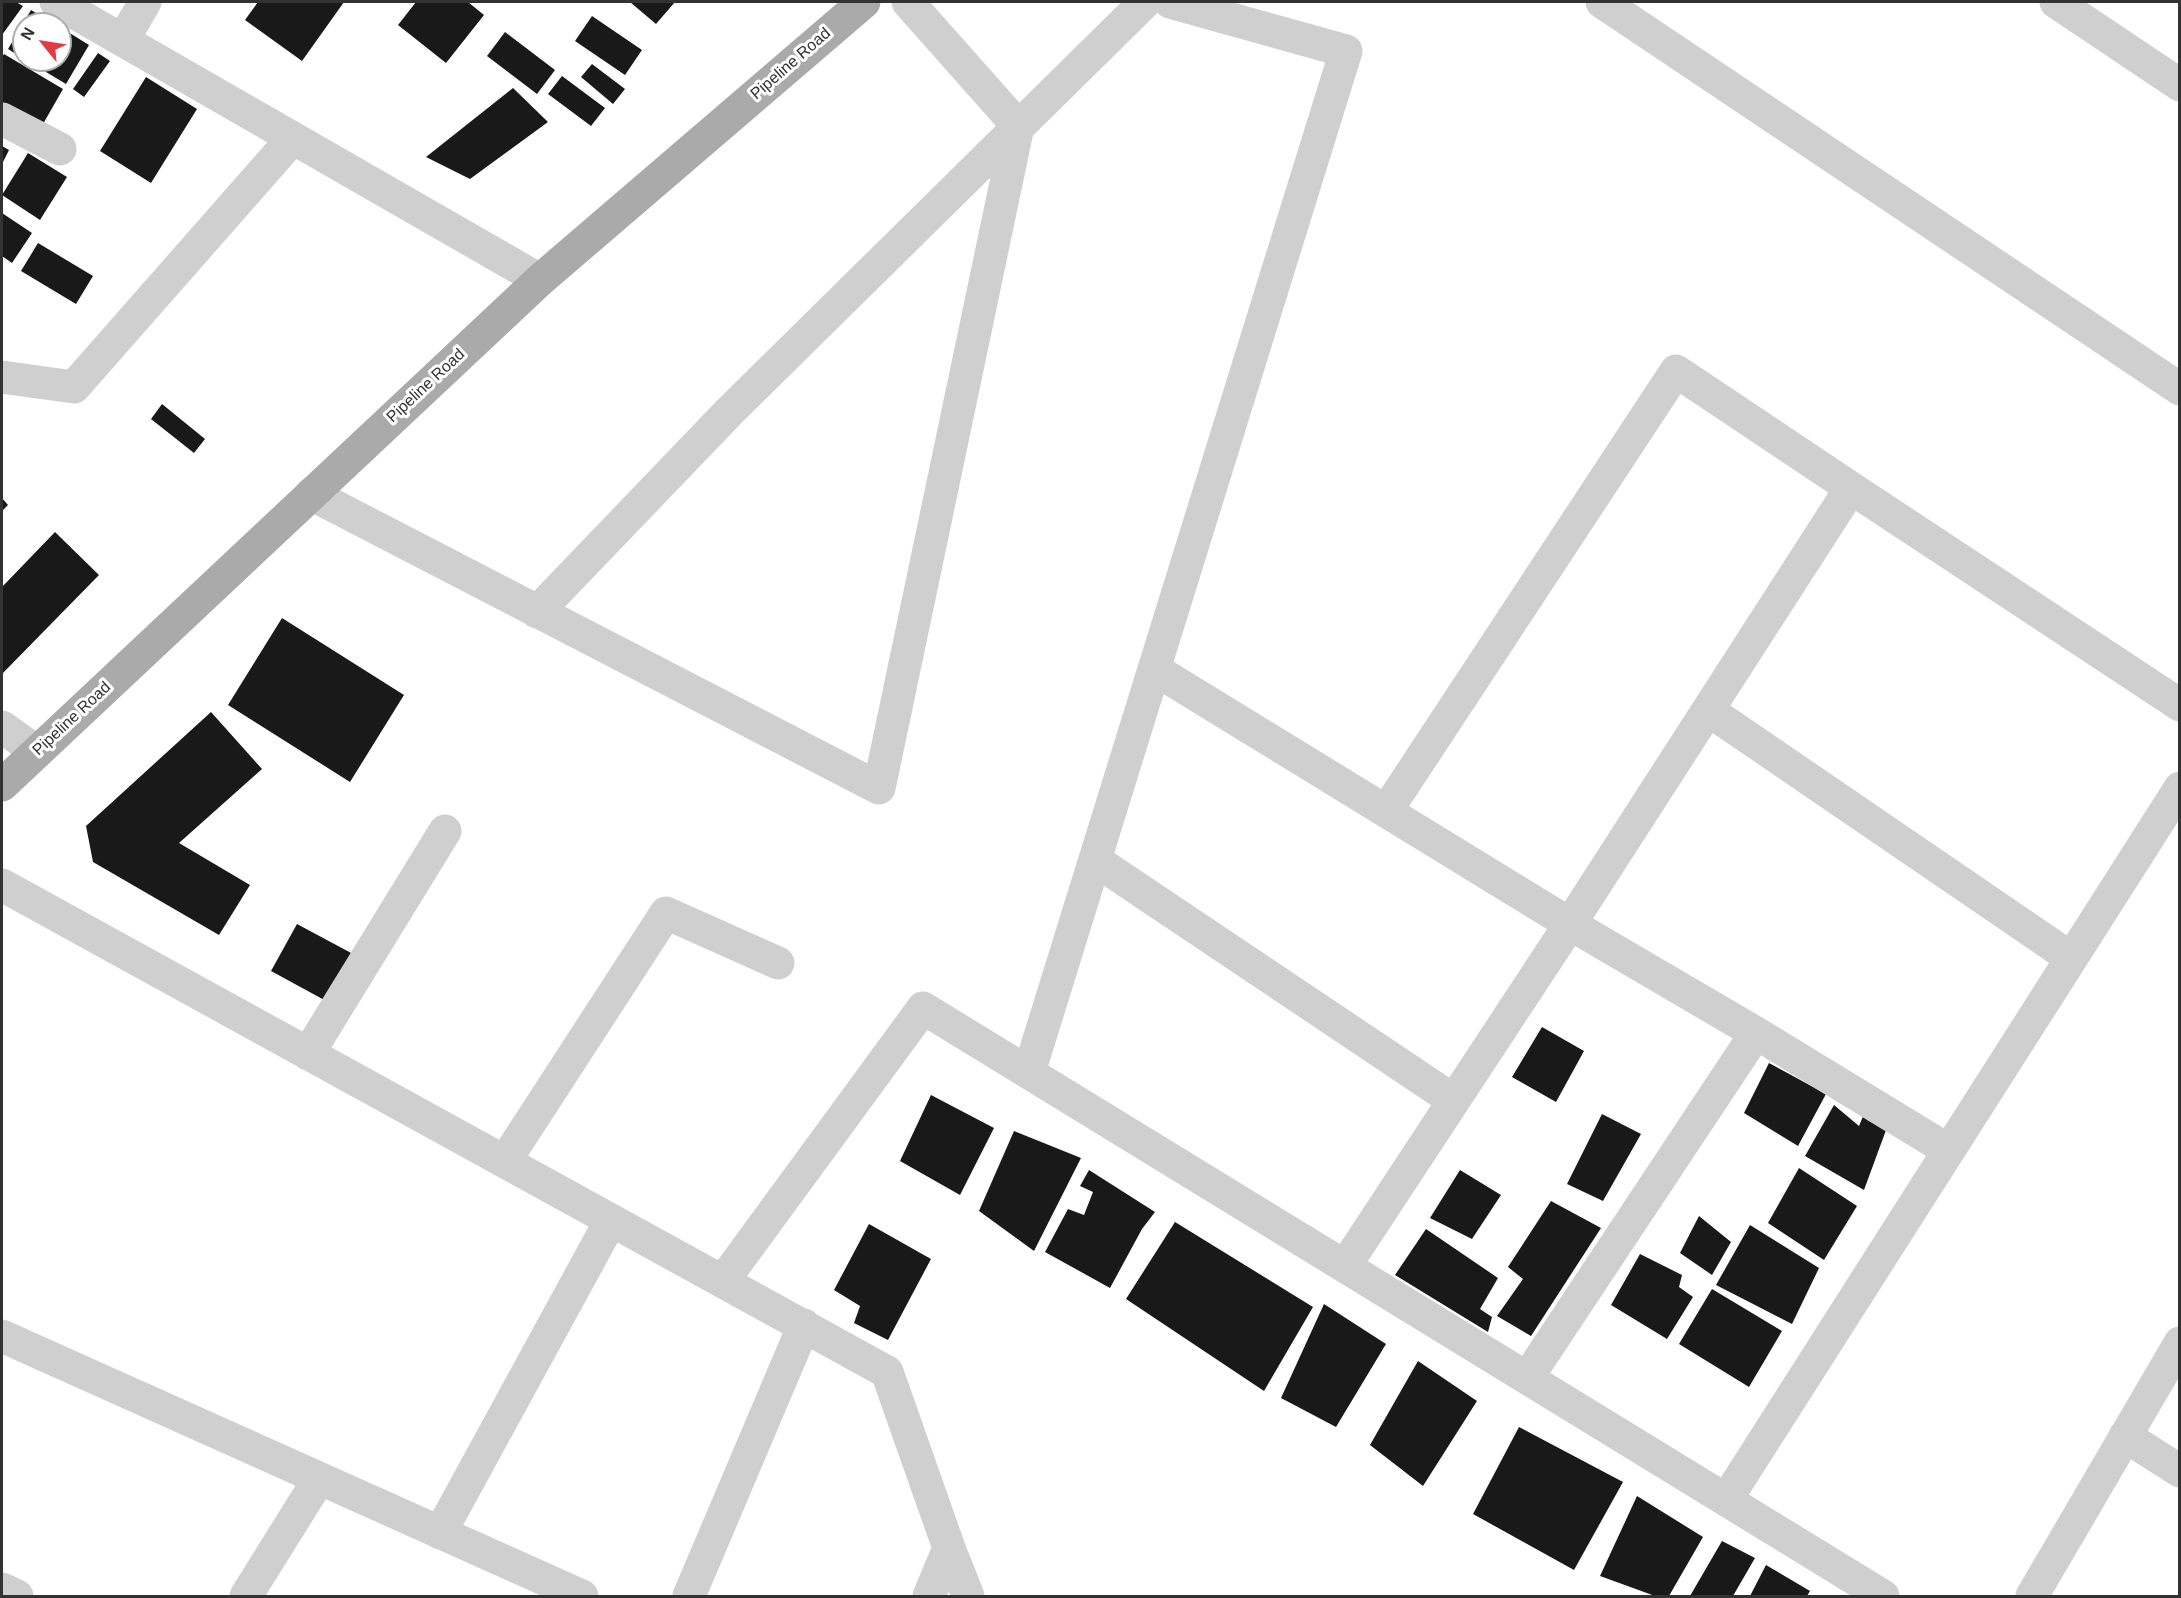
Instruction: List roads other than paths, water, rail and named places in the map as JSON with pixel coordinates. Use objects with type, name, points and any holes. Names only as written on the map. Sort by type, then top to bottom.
[{"type":"main road","name":"Pipeline Road","points":[[2,785],[540,280],[864,2]]},
{"type":"street","points":[[56,2],[540,280]]},
{"type":"street","points":[[123,40],[145,2]]},
{"type":"street","points":[[908,2],[1018,126]]},
{"type":"street","points":[[537,612],[729,412],[1145,2]]},
{"type":"street","points":[[1029,1072],[1346,51],[1170,2]]},
{"type":"street","points":[[1602,2],[2180,389]]},
{"type":"street","points":[[2056,2],[2180,86]]},
{"type":"street","points":[[2,119],[60,149]]},
{"type":"street","points":[[311,494],[879,788],[1018,126]]},
{"type":"street","points":[[2,377],[74,387],[293,138]]},
{"type":"street","points":[[1387,810],[1676,371],[2180,705]]},
{"type":"street","points":[[1345,1266],[1570,924],[1851,488]]},
{"type":"street","points":[[1154,669],[1570,924],[1756,1033],[1948,1150]]},
{"type":"street","points":[[1708,710],[2071,958]]},
{"type":"street","points":[[2,727],[37,752]]},
{"type":"street","points":[[1726,1500],[2180,788]]},
{"type":"street","points":[[309,1054],[445,831]]},
{"type":"street","points":[[1095,860],[1453,1101]]},
{"type":"street","points":[[2,885],[887,1372],[968,1596]]},
{"type":"street","points":[[505,1161],[666,913],[778,963]]},
{"type":"street","points":[[723,1281],[923,1008],[1883,1596]]},
{"type":"street","points":[[1527,1378],[1756,1033]]},
{"type":"street","points":[[440,1533],[611,1220]]},
{"type":"street","points":[[689,1596],[804,1325]]},
{"type":"street","points":[[2,1336],[582,1596]]},
{"type":"street","points":[[2032,1596],[2180,1343]]},
{"type":"street","points":[[2125,1436],[2180,1471]]},
{"type":"street","points":[[246,1596],[319,1479]]},
{"type":"street","points":[[929,1596],[949,1548]]},
{"type":"street","points":[[2,1589],[17,1596]]}]
